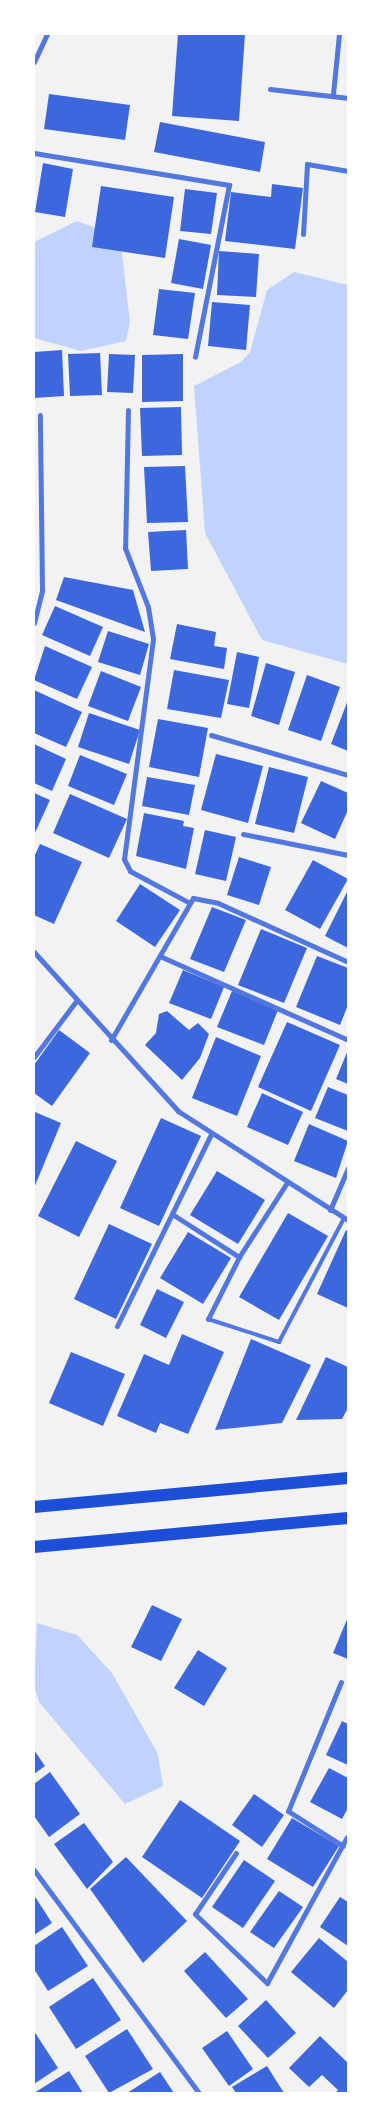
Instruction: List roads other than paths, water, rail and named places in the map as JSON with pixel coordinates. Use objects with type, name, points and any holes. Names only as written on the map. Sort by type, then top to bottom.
[{"type":"main road","points":[[34,1507],[347,1475]]},
{"type":"main road","points":[[34,1548],[348,1518]]},
{"type":"street","points":[[34,62],[47,34]]},
{"type":"street","points":[[333,94],[339,34]]},
{"type":"street","points":[[270,89],[333,94],[348,98]]},
{"type":"street","points":[[34,153],[229,185],[195,357]]},
{"type":"street","points":[[303,234],[307,164],[348,170]]},
{"type":"street","points":[[128,410],[125,548],[148,607],[153,639],[124,859],[130,872],[188,902]]},
{"type":"street","points":[[34,623],[42,590],[40,415]]},
{"type":"street","points":[[211,735],[348,775]]},
{"type":"street","points":[[243,834],[348,855]]},
{"type":"street","points":[[111,1040],[162,957],[188,902],[199,896],[348,962]]},
{"type":"street","points":[[34,952],[111,1040],[178,1111],[210,1136],[346,1219]]},
{"type":"street","points":[[162,957],[348,1040]]},
{"type":"street","points":[[34,1057],[77,1000]]},
{"type":"street","points":[[117,1326],[210,1136]]},
{"type":"street","points":[[330,1210],[348,1168]]},
{"type":"street","points":[[208,1319],[239,1257],[286,1184]]},
{"type":"street","points":[[172,1214],[239,1257]]},
{"type":"street","points":[[341,1682],[288,1811],[343,1846]]},
{"type":"street","points":[[236,1853],[195,1914],[267,1983],[348,1837]]},
{"type":"street","points":[[34,1870],[199,2093]]},
{"type":"lane","points":[[208,1319],[279,1342],[346,1219]]},
{"type":"water","points":[[77,221],[120,237],[130,322],[126,341],[81,351],[34,338],[34,242]]},
{"type":"water","points":[[294,272],[348,285],[348,664],[262,640],[205,533],[194,386],[241,362],[250,352],[267,290]]},
{"type":"water","points":[[37,1623],[77,1635],[112,1673],[158,1754],[163,1786],[125,1804],[39,1702],[34,1686]]}]
